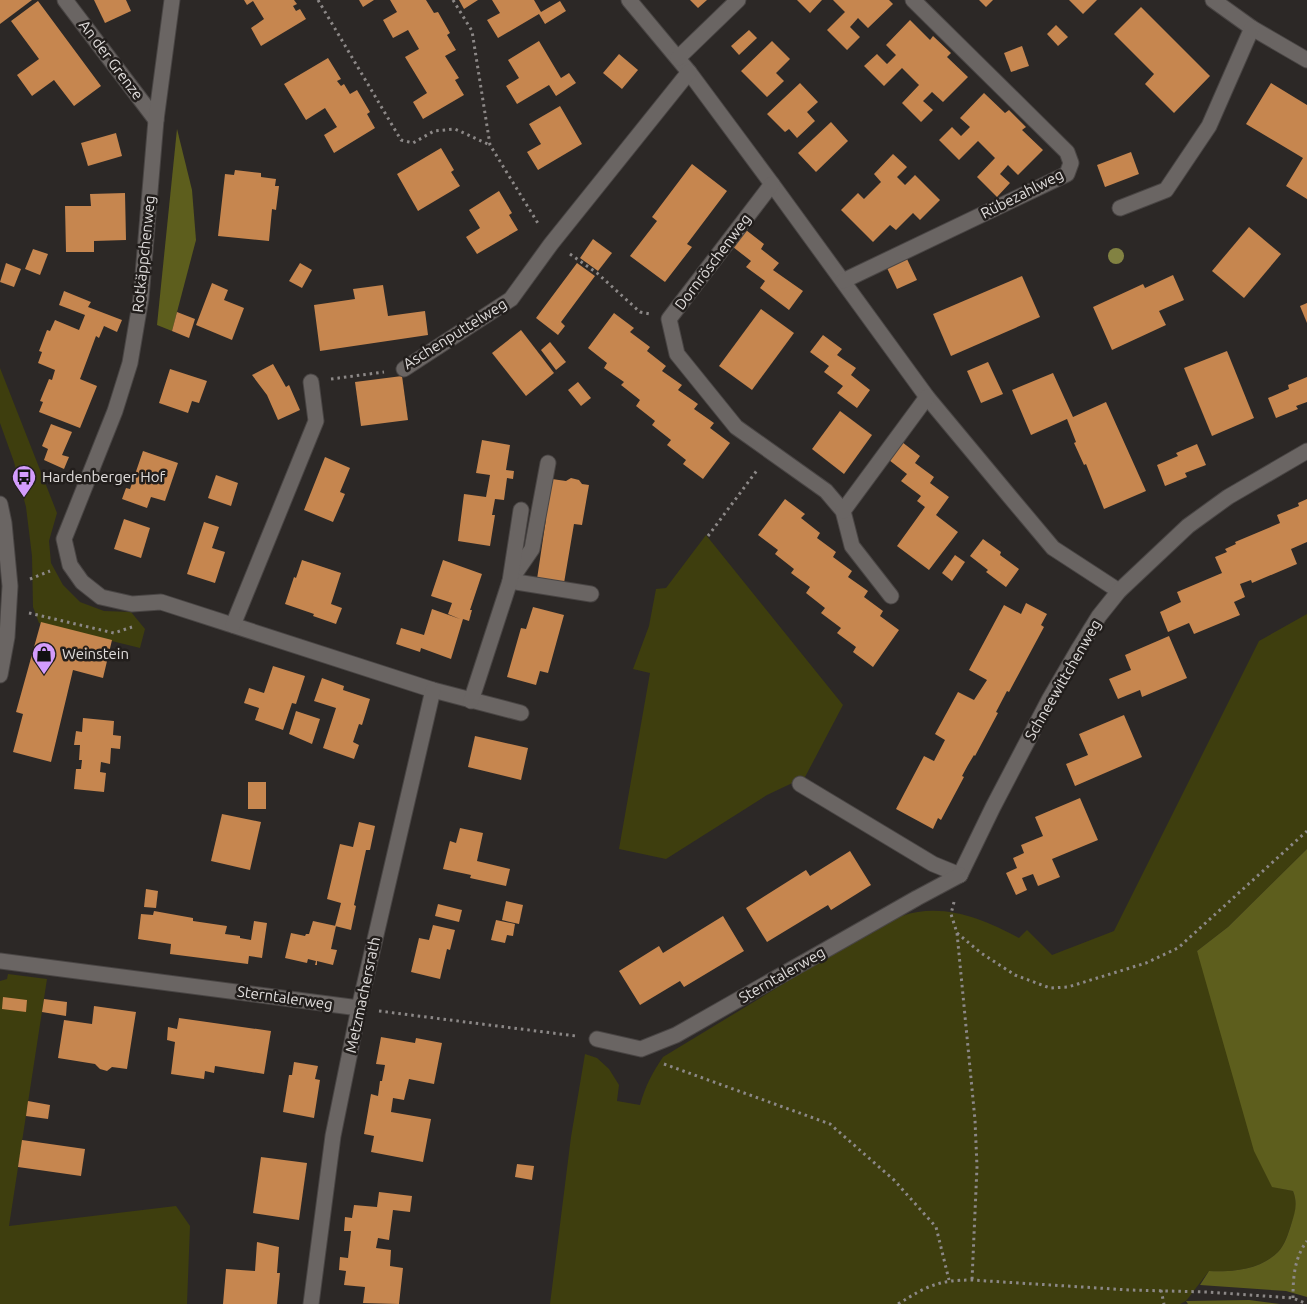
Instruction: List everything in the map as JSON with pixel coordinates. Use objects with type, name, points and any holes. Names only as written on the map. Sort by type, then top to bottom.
[{"type":"street","name":"An der Grenze","points":[[65,0],[156,120]]},
{"type":"street","name":"Rotkäppchenweg","points":[[172,0],[156,120],[141,298],[130,363],[115,411],[64,539],[70,566],[82,582],[100,597],[132,604],[160,602],[233,624]]},
{"type":"street","points":[[629,0],[689,72],[927,397],[1053,548],[1119,591]]},
{"type":"street","points":[[678,58],[738,0]]},
{"type":"street","name":"Rübezahlweg","points":[[843,281],[1067,174],[1071,163],[1067,152],[913,0]]},
{"type":"street","points":[[1212,0],[1252,28],[1307,60]]},
{"type":"street","points":[[1120,208],[1166,190],[1209,126],[1252,28]]},
{"type":"street","name":"Aschenputtelweg","points":[[404,369],[511,299],[552,243],[689,72]]},
{"type":"street","name":"Dornröschenweg","points":[[772,184],[669,319],[677,354],[736,427],[826,491],[843,510],[852,546],[891,596]]},
{"type":"street","points":[[311,382],[316,421],[233,624],[433,690],[522,713]]},
{"type":"street","points":[[843,510],[927,397]]},
{"type":"street","name":"Schneewittchenweg","points":[[960,875],[1055,690],[1083,642],[1119,591],[1188,526],[1228,497],[1307,451]]},
{"type":"street","points":[[510,581],[532,549],[548,463]]},
{"type":"street","points":[[0,504],[4,523],[10,586],[0,675]]},
{"type":"street","points":[[471,701],[510,581],[521,510]]},
{"type":"street","points":[[510,581],[591,594]]},
{"type":"street","name":"Metzmachersrath","points":[[311,1304],[333,1136],[359,1008],[433,690]]},
{"type":"street","points":[[800,784],[934,864],[960,875]]},
{"type":"street","name":"Sterntalerweg","points":[[641,1048],[676,1035],[960,875]]},
{"type":"street","name":"Sterntalerweg","points":[[0,960],[359,1008]]},
{"type":"street","points":[[597,1039],[641,1048]]},
{"type":"path","points":[[318,0],[401,140],[413,143],[434,131],[455,129],[490,145]]},
{"type":"path","points":[[453,0],[472,31],[490,145],[552,243],[598,273],[640,312],[669,319]]},
{"type":"path","name":"Aschenputtelweg","points":[[311,382],[404,369]]},
{"type":"path","points":[[708,536],[770,453]]},
{"type":"path","points":[[31,579],[57,569]]},
{"type":"path","points":[[8,609],[114,632],[140,624]]},
{"type":"path","points":[[957,933],[981,953],[1015,975],[1050,988],[1068,987],[1146,963],[1178,948],[1307,831]]},
{"type":"path","points":[[960,875],[951,914],[957,933],[975,1120],[977,1167],[972,1280]]},
{"type":"path","points":[[359,1008],[569,1034]]},
{"type":"path","points":[[641,1048],[660,1062],[830,1124],[894,1180],[936,1227],[950,1280]]},
{"type":"path","points":[[1293,1298],[1293,1274],[1307,1241]]},
{"type":"path","points":[[898,1304],[929,1286],[950,1280],[1293,1298],[1307,1304]]},
{"type":"path","points":[[1161,1290],[1164,1304]]},
{"type":"shaded area","points":[[177,129],[192,190],[196,240],[172,331],[157,325]]},
{"type":"shaded area","points":[[0,368],[57,513],[49,541],[51,563],[63,585],[80,602],[104,611],[131,612],[145,629],[140,648],[39,623],[33,607],[32,556],[26,507],[14,462],[0,423]]},
{"type":"shaded area","points":[[706,535],[843,705],[805,777],[767,795],[666,859],[619,849],[650,673],[633,669],[649,626],[656,589],[666,588]]},
{"type":"shaded area","points":[[1307,614],[1307,849],[1228,927],[1197,951],[1279,1188],[1293,1191],[1295,1196],[1296,1208],[1294,1216],[1283,1246],[1278,1252],[1263,1263],[1245,1269],[1209,1271],[1186,1301],[1180,1304],[550,1304],[571,1137],[585,1054],[597,1058],[609,1069],[619,1085],[617,1101],[640,1105],[649,1080],[663,1057],[877,927],[899,917],[917,912],[948,912],[962,915],[977,919],[1019,938],[1027,930],[1052,955],[1114,931],[1259,641]]},
{"type":"shaded area","points":[[1307,849],[1307,1297],[1286,1291],[1200,1285],[1209,1271],[1245,1269],[1271,1258],[1283,1246],[1294,1216],[1296,1204],[1293,1191],[1272,1187],[1254,1151],[1197,951],[1228,927]]},
{"type":"shaded area","points":[[8,974],[47,979],[9,1226],[176,1206],[190,1226],[187,1304],[0,1304],[0,981],[7,979]]},
{"type":"shaded area","points":[[1249,1300],[1280,1304],[1188,1304],[1186,1301]]},
{"type":"building","points":[[0,0],[32,0],[0,24]]},
{"type":"building","points":[[94,0],[126,0],[131,11],[105,23]]},
{"type":"building","points":[[244,0],[294,0],[297,4],[293,6],[296,11],[300,9],[306,19],[261,46],[251,28],[264,19],[253,1],[247,5]]},
{"type":"building","points":[[359,0],[374,0],[363,7]]},
{"type":"building","points":[[390,0],[426,0],[434,13],[438,12],[450,33],[447,35],[456,50],[445,56],[459,78],[455,80],[464,95],[423,119],[413,102],[427,93],[405,57],[419,49],[408,30],[393,38],[383,20],[397,12]]},
{"type":"building","points":[[459,0],[478,0],[464,9]]},
{"type":"building","points":[[492,0],[534,0],[541,12],[560,1],[566,11],[545,24],[539,14],[498,38],[487,20],[500,13]]},
{"type":"building","points":[[690,0],[707,0],[698,8]]},
{"type":"building","points":[[797,0],[822,0],[810,13]]},
{"type":"building","points":[[833,0],[889,0],[893,4],[868,28],[858,18],[850,27],[860,37],[847,50],[827,30],[845,12]]},
{"type":"building","points":[[979,0],[993,0],[986,7]]},
{"type":"building","points":[[1069,0],[1097,0],[1083,14]]},
{"type":"building","points":[[38,1],[101,86],[74,106],[54,80],[32,96],[17,75],[39,59],[11,21]]},
{"type":"building","points":[[1141,7],[1210,76],[1174,113],[1145,84],[1154,74],[1114,34]]},
{"type":"building","points":[[910,20],[930,40],[933,36],[951,53],[947,57],[968,77],[943,102],[932,92],[923,101],[933,110],[921,122],[902,103],[919,85],[902,68],[884,86],[864,66],[877,54],[887,64],[896,55],[886,45]]},
{"type":"building","points":[[1056,25],[1068,37],[1058,46],[1047,34]]},
{"type":"building","points":[[749,30],[757,38],[739,55],[731,46]]},
{"type":"building","points":[[539,41],[561,78],[569,73],[576,83],[556,96],[549,85],[517,104],[506,86],[519,78],[508,60]]},
{"type":"building","points":[[772,41],[790,59],[776,73],[784,81],[767,97],[741,71]]},
{"type":"building","points":[[1022,46],[1029,66],[1011,72],[1004,53]]},
{"type":"building","points":[[619,54],[638,70],[622,89],[603,73]]},
{"type":"building","points":[[328,58],[341,79],[337,81],[341,86],[344,84],[350,94],[357,90],[370,112],[367,114],[375,128],[334,153],[324,135],[337,127],[325,108],[306,120],[284,84]]},
{"type":"building","points":[[800,83],[818,102],[807,112],[815,121],[797,138],[789,129],[785,132],[767,114]]},
{"type":"building","points":[[1271,83],[1307,105],[1307,199],[1286,186],[1303,158],[1246,124]]},
{"type":"building","points":[[984,93],[1005,113],[1009,110],[1026,127],[1022,130],[1043,150],[1018,175],[1008,165],[1000,174],[1010,183],[997,197],[977,177],[995,158],[978,141],[959,160],[939,140],[952,127],[961,136],[970,127],[960,118]]},
{"type":"building","points":[[560,106],[582,144],[538,170],[527,152],[541,144],[529,124]]},
{"type":"building","points":[[831,122],[848,141],[816,172],[798,153]]},
{"type":"building","points":[[116,133],[122,156],[88,166],[81,143]]},
{"type":"building","points":[[441,148],[454,170],[451,172],[460,186],[418,211],[397,174]]},
{"type":"building","points":[[1131,152],[1139,174],[1105,187],[1097,165]]},
{"type":"building","points":[[893,154],[907,167],[897,177],[905,185],[915,175],[940,200],[920,220],[913,213],[896,230],[890,225],[873,242],[841,210],[858,193],[864,199],[881,182],[874,174]]},
{"type":"building","points":[[692,164],[727,191],[687,244],[692,247],[665,282],[630,256],[657,221],[652,217]]},
{"type":"building","points":[[235,170],[261,173],[261,177],[276,179],[275,186],[279,186],[276,210],[272,209],[269,241],[218,236],[225,174],[234,175]]},
{"type":"building","points":[[499,191],[512,213],[509,215],[518,230],[477,254],[466,237],[480,228],[469,210]]},
{"type":"building","points":[[125,193],[126,240],[94,241],[94,252],[66,252],[65,206],[91,206],[90,194]]},
{"type":"building","points":[[1249,227],[1281,254],[1244,298],[1212,271]]},
{"type":"building","points":[[746,230],[764,244],[761,249],[779,263],[773,270],[803,291],[789,310],[760,288],[765,281],[746,267],[751,261],[733,247]]},
{"type":"building","points":[[593,239],[612,253],[598,271],[580,258]]},
{"type":"building","points":[[33,249],[48,254],[40,275],[25,269]]},
{"type":"building","points":[[907,259],[917,280],[897,289],[887,268]]},
{"type":"building","points":[[6,263],[21,269],[14,287],[0,282]]},
{"type":"building","points":[[300,263],[312,270],[302,288],[289,281]]},
{"type":"building","points":[[577,263],[595,276],[561,322],[565,326],[558,335],[536,318]]},
{"type":"building","points":[[1173,275],[1184,300],[1159,311],[1166,325],[1112,350],[1093,307],[1143,284],[1145,288]]},
{"type":"building","points":[[1022,276],[1040,317],[951,356],[933,314]]},
{"type":"building","points":[[212,283],[228,290],[224,300],[244,308],[232,340],[196,325]]},
{"type":"building","points":[[383,285],[388,316],[425,311],[428,335],[320,351],[314,305],[355,299],[353,289]]},
{"type":"building","points":[[64,291],[91,302],[88,307],[122,320],[117,332],[104,326],[99,338],[96,336],[80,379],[97,386],[80,428],[39,412],[43,402],[40,401],[49,379],[52,380],[55,370],[38,363],[42,352],[39,351],[47,330],[50,331],[55,320],[79,330],[85,315],[59,305]]},
{"type":"building","points":[[1307,303],[1307,323],[1300,306]]},
{"type":"building","points":[[761,309],[794,333],[752,390],[719,366]]},
{"type":"building","points":[[177,312],[195,319],[189,338],[172,331]]},
{"type":"building","points":[[614,313],[634,328],[630,332],[650,347],[647,351],[666,366],[662,371],[682,385],[678,390],[698,404],[694,409],[714,423],[710,428],[730,443],[703,479],[683,464],[686,460],[667,445],[671,440],[652,425],[655,421],[636,406],[640,400],[621,385],[624,382],[604,368],[607,363],[588,348]]},
{"type":"building","points":[[521,330],[554,373],[526,396],[492,353]]},
{"type":"building","points":[[823,335],[842,349],[837,355],[856,368],[851,375],[870,390],[857,408],[837,393],[843,386],[824,372],[829,366],[810,352]]},
{"type":"building","points":[[550,342],[566,362],[556,370],[541,350]]},
{"type":"building","points":[[1227,351],[1254,418],[1212,436],[1184,368]]},
{"type":"building","points":[[988,362],[1003,394],[981,403],[967,371]]},
{"type":"building","points":[[273,364],[286,387],[289,385],[300,410],[278,420],[267,395],[252,375]]},
{"type":"building","points":[[170,369],[207,381],[199,403],[192,401],[188,413],[159,403]]},
{"type":"building","points":[[1053,373],[1073,417],[1106,402],[1146,491],[1104,509],[1086,464],[1084,465],[1074,443],[1076,442],[1067,419],[1031,435],[1012,390]]},
{"type":"building","points":[[402,376],[408,420],[361,426],[355,382]]},
{"type":"building","points":[[1307,377],[1307,402],[1296,406],[1298,409],[1276,418],[1268,398],[1289,389],[1288,385]]},
{"type":"building","points":[[578,382],[591,398],[581,406],[568,390]]},
{"type":"building","points":[[840,411],[872,435],[844,474],[812,449]]},
{"type":"building","points":[[51,424],[72,432],[62,455],[69,457],[64,469],[44,460],[48,449],[42,446]]},
{"type":"building","points":[[482,440],[510,445],[506,470],[514,471],[513,479],[507,478],[504,500],[495,499],[492,515],[495,515],[490,546],[458,541],[464,494],[486,497],[490,475],[476,473]]},
{"type":"building","points":[[902,442],[920,456],[915,463],[934,477],[930,483],[949,497],[936,515],[958,532],[929,570],[897,546],[925,507],[917,501],[921,496],[901,481],[907,474],[889,460]]},
{"type":"building","points":[[1197,444],[1206,465],[1185,473],[1187,477],[1165,486],[1157,465],[1178,456],[1176,453]]},
{"type":"building","points":[[143,451],[178,463],[165,501],[151,497],[147,508],[122,499],[126,488],[130,489]]},
{"type":"building","points":[[325,457],[350,468],[340,492],[345,494],[333,522],[304,510]]},
{"type":"building","points":[[216,475],[238,483],[231,506],[208,498]]},
{"type":"building","points":[[571,478],[579,480],[582,484],[589,485],[582,525],[574,524],[564,583],[537,579],[546,519],[543,514],[545,501],[549,498],[552,479],[566,481]]},
{"type":"building","points":[[785,499],[805,514],[801,518],[820,533],[817,538],[836,552],[833,557],[852,571],[848,577],[868,591],[864,597],[883,611],[880,616],[899,630],[873,667],[853,652],[856,647],[837,633],[841,628],[821,613],[825,608],[806,593],[810,587],[791,573],[794,569],[775,554],[778,550],[758,535]]},
{"type":"building","points":[[1307,499],[1307,542],[1291,549],[1297,564],[1252,583],[1251,580],[1240,584],[1245,597],[1234,602],[1240,615],[1194,634],[1189,623],[1168,632],[1160,612],[1181,602],[1177,592],[1222,573],[1215,557],[1227,552],[1225,549],[1236,544],[1235,542],[1280,523],[1277,515],[1299,506],[1298,503]]},
{"type":"building","points":[[124,519],[150,528],[141,558],[114,549]]},
{"type":"building","points":[[204,522],[219,527],[212,548],[225,552],[215,583],[187,574]]},
{"type":"building","points":[[983,539],[1001,552],[1000,555],[1019,569],[1006,587],[986,572],[988,570],[970,556]]},
{"type":"building","points":[[955,555],[965,562],[952,581],[942,573]]},
{"type":"building","points":[[302,560],[341,573],[331,604],[342,608],[336,624],[285,604]]},
{"type":"building","points":[[443,560],[482,574],[470,610],[472,610],[469,621],[463,619],[451,659],[421,648],[420,652],[396,644],[401,628],[424,635],[432,609],[460,619],[448,614],[452,603],[431,596]]},
{"type":"building","points":[[1026,603],[1047,614],[1041,625],[1044,627],[1009,692],[1007,691],[996,712],[998,713],[962,776],[964,777],[941,820],[938,818],[933,829],[896,809],[924,756],[934,761],[945,740],[935,734],[958,692],[974,700],[987,680],[969,670],[1004,605],[1021,614]]},
{"type":"building","points":[[533,607],[564,615],[548,673],[540,671],[536,685],[507,677],[521,628],[526,629]]},
{"type":"building","points":[[41,622],[112,640],[103,678],[73,670],[51,762],[13,752],[23,714],[16,712]]},
{"type":"building","points":[[1169,636],[1187,678],[1142,697],[1140,690],[1118,699],[1109,679],[1131,670],[1125,655]]},
{"type":"building","points":[[273,666],[305,676],[296,704],[292,703],[283,730],[255,720],[259,708],[244,703],[249,688],[264,693]]},
{"type":"building","points":[[322,678],[344,686],[343,690],[370,699],[362,725],[359,724],[353,742],[359,745],[354,759],[323,748],[336,708],[314,701]]},
{"type":"building","points":[[296,711],[320,719],[312,744],[289,734]]},
{"type":"building","points":[[1124,715],[1142,757],[1075,786],[1066,764],[1088,755],[1079,734]]},
{"type":"building","points":[[83,718],[114,721],[113,735],[121,736],[120,749],[111,748],[110,764],[101,762],[100,772],[106,773],[104,792],[74,789],[76,769],[81,769],[82,760],[79,760],[80,745],[74,745],[76,731],[82,732]]},
{"type":"building","points":[[475,736],[528,748],[521,780],[468,767]]},
{"type":"building","points":[[248,782],[266,782],[266,809],[248,809]]},
{"type":"building","points":[[1080,798],[1098,840],[1052,859],[1060,877],[1038,886],[1033,874],[1022,878],[1027,890],[1016,895],[1006,873],[1017,868],[1013,858],[1024,853],[1021,845],[1043,836],[1035,817]]},
{"type":"building","points":[[222,814],[261,822],[250,870],[211,861]]},
{"type":"building","points":[[359,822],[375,826],[370,850],[366,850],[354,905],[356,906],[351,930],[335,926],[341,903],[327,899],[340,844],[353,847]]},
{"type":"building","points":[[460,828],[483,833],[477,861],[510,869],[506,886],[470,878],[471,875],[443,869],[450,841],[456,843]]},
{"type":"building","points":[[850,851],[871,885],[831,910],[828,905],[767,942],[746,908],[806,870],[810,876]]},
{"type":"building","points":[[146,889],[158,891],[156,908],[144,907]]},
{"type":"building","points":[[506,901],[523,905],[519,924],[502,920]]},
{"type":"building","points":[[438,904],[462,910],[459,922],[435,916]]},
{"type":"building","points":[[154,911],[193,918],[193,921],[227,926],[225,934],[251,940],[254,921],[267,923],[262,958],[249,956],[248,964],[170,954],[171,944],[138,939],[141,914],[153,915]]},
{"type":"building","points":[[723,916],[744,951],[684,987],[680,981],[640,1005],[619,971],[659,946],[663,953]]},
{"type":"building","points":[[496,920],[515,924],[513,936],[507,935],[505,943],[491,940]]},
{"type":"building","points":[[313,921],[336,926],[331,949],[337,950],[333,965],[317,961],[317,965],[315,965],[316,961],[308,959],[307,963],[285,958],[291,933],[305,936],[309,934]]},
{"type":"building","points":[[433,925],[455,930],[450,950],[447,949],[440,979],[411,972],[419,938],[429,940]]},
{"type":"building","points":[[3,997],[27,1000],[26,1012],[2,1009]]},
{"type":"building","points":[[44,999],[67,1002],[66,1016],[42,1012]]},
{"type":"building","points":[[94,1006],[136,1012],[127,1069],[112,1067],[107,1071],[100,1069],[95,1064],[58,1058],[64,1020],[92,1024]]},
{"type":"building","points":[[179,1018],[271,1031],[264,1074],[215,1066],[214,1073],[205,1071],[204,1079],[171,1074],[175,1042],[167,1040],[168,1027],[177,1029]]},
{"type":"building","points":[[381,1037],[415,1043],[416,1038],[442,1043],[434,1084],[409,1079],[404,1100],[393,1098],[391,1112],[431,1119],[423,1162],[371,1152],[374,1136],[364,1134],[371,1094],[378,1096],[385,1065],[376,1064]]},
{"type":"building","points":[[294,1062],[318,1066],[315,1079],[320,1080],[314,1118],[283,1112],[289,1075],[292,1075]]},
{"type":"building","points":[[28,1101],[50,1105],[48,1119],[26,1116]]},
{"type":"building","points":[[22,1140],[85,1149],[81,1176],[18,1167]]},
{"type":"building","points":[[261,1157],[307,1163],[299,1220],[253,1213]]},
{"type":"building","points":[[517,1164],[534,1166],[532,1180],[515,1177]]},
{"type":"building","points":[[379,1192],[412,1196],[410,1212],[393,1210],[389,1240],[378,1238],[376,1248],[391,1250],[390,1266],[403,1268],[399,1304],[363,1303],[365,1287],[344,1285],[346,1271],[339,1270],[340,1257],[348,1258],[351,1231],[344,1231],[345,1217],[352,1218],[354,1205],[377,1207]]},
{"type":"building","points":[[257,1242],[279,1247],[277,1273],[280,1273],[277,1304],[223,1304],[226,1269],[255,1271]]},
{"type":"place","name":"Hardenberger Hof","points":[[24,498]]},
{"type":"place","name":"Weinstein","points":[[44,675]]}]
